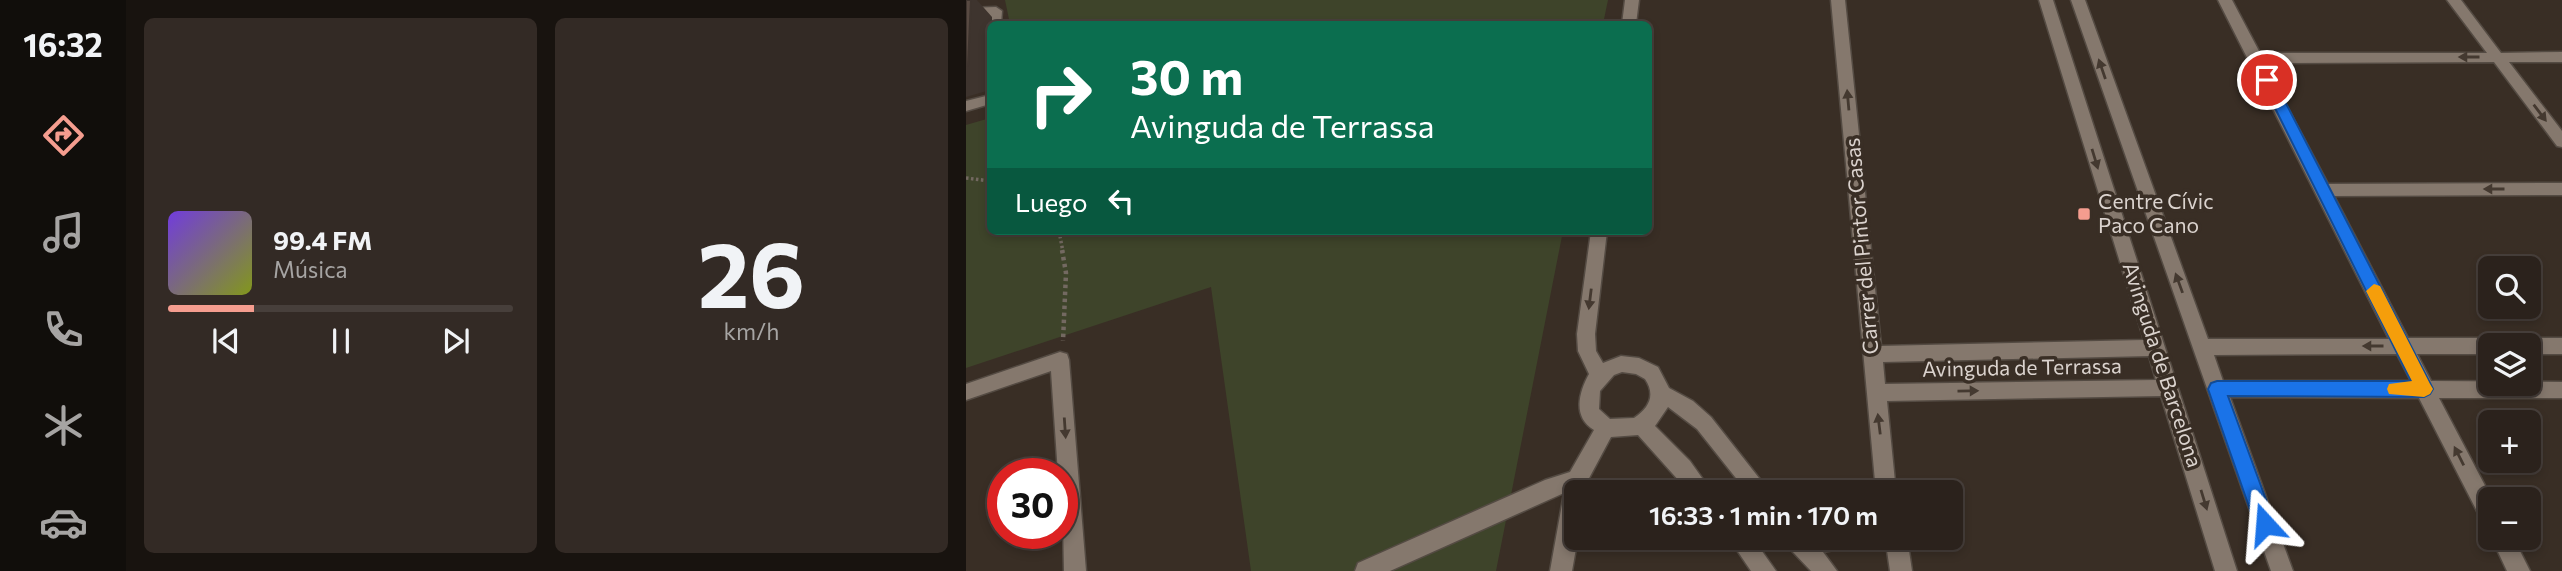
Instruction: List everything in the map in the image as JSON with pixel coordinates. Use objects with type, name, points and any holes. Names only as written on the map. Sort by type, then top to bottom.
[{"type":"street","points":[[1629,21],[1632,0]]},
{"type":"street","name":"Carrer del Pintor Casas","points":[[1839,0],[1885,480]]},
{"type":"street","name":"Avinguda de Barcelona","points":[[2046,0],[2226,571]]},
{"type":"street","name":"Avinguda de Barcelona","points":[[2078,0],[2282,571]]},
{"type":"street","points":[[2225,0],[2478,493]]},
{"type":"street","points":[[2454,0],[2562,142]]},
{"type":"street","points":[[2256,58],[2562,57]]},
{"type":"street","points":[[2323,190],[2562,189]]},
{"type":"street","points":[[1598,235],[1586,334],[1587,351],[1599,375]]},
{"type":"street","points":[[2202,347],[2478,346]]},
{"type":"street","points":[[2541,346],[2562,346]]},
{"type":"street","name":"Avinguda de Terrassa","points":[[1872,354],[2156,348]]},
{"type":"street","points":[[966,392],[1060,360],[1075,571]]},
{"type":"street","points":[[1621,365],[1643,367],[1656,377],[1662,394],[1656,412],[1641,425],[1620,430],[1606,427],[1592,415],[1587,402],[1590,389],[1599,375],[1621,365]]},
{"type":"street","name":"Avinguda de Terrassa","points":[[1875,393],[2169,388]]},
{"type":"street","points":[[2217,389],[2562,390]]},
{"type":"street","points":[[1662,394],[1686,407],[1704,423],[1750,480]]},
{"type":"street","points":[[1641,425],[1692,480]]},
{"type":"street","points":[[1577,480],[1606,427]]},
{"type":"street","points":[[1366,571],[1552,486],[1564,483]]},
{"type":"street","points":[[1561,571],[1565,550]]},
{"type":"street","points":[[1748,550],[1765,571]]},
{"type":"street","points":[[1806,550],[1826,571]]},
{"type":"street","points":[[1898,550],[1901,571]]},
{"type":"street","points":[[2508,550],[2519,571]]},
{"type":"lane","points":[[966,12],[996,11],[995,21]]},
{"type":"lane","points":[[966,106],[987,101]]},
{"type":"path","points":[[966,178],[987,181]]},
{"type":"path","points":[[1060,235],[1066,273],[1066,327],[1060,360]]},
{"type":"green space","points":[[1005,0],[1608,0],[1604,21],[1009,21]]},
{"type":"green space","points":[[987,119],[987,235],[1562,235],[1496,571],[1251,571],[1211,287],[966,368],[966,125]]},
{"type":"building","points":[[966,0],[971,0],[966,66]]},
{"type":"slow traffic","points":[[2374,291],[2424,389],[2395,389]]},
{"type":"place","name":"Centre Cívic Paco Cano","points":[[2084,214]]},
{"type":"route","points":[[2265,524],[2217,389],[2424,389],[2267,80]]}]
